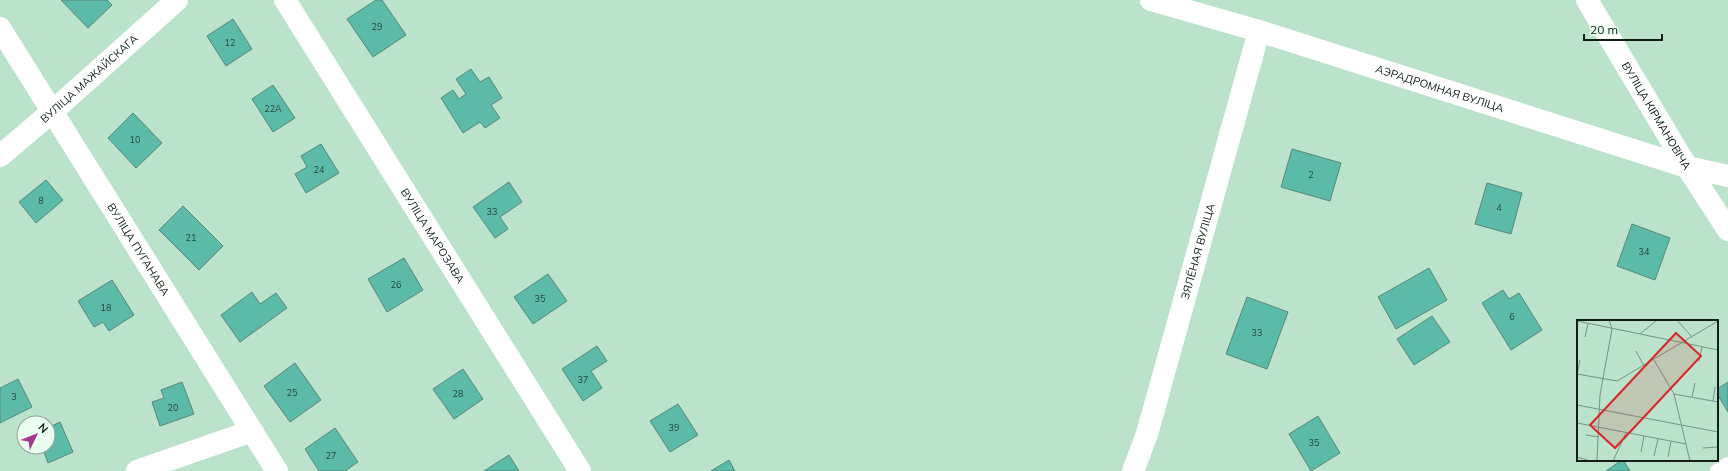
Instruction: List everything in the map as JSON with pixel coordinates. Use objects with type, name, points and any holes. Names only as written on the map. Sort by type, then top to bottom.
[{"type":"street","name":"ВУЛІЦА МАЖАЙСКАГА","points":[[0,156],[53,111],[177,0]]},
{"type":"street","name":"ВУЛІЦА МАРОЗАВА","points":[[285,0],[580,471]]},
{"type":"street","name":"АЭРАДРОМНАЯ ВУЛІЦА","points":[[1151,0],[1259,31],[1687,167],[1728,176]]},
{"type":"street","name":"ВУЛІЦА КІРМАНОВІЧА","points":[[1587,0],[1687,167],[1728,230]]},
{"type":"street","name":"ВУЛІЦА ПУГАНАВА","points":[[0,28],[277,471]]},
{"type":"street","name":"ЗЯЛЁНАЯ ВУЛІЦА","points":[[1133,471],[1150,427],[1259,31]]},
{"type":"street","points":[[137,471],[252,431]]},
{"type":"lane","points":[[1716,471],[1728,464]]},
{"type":"building","points":[[61,0],[107,0],[112,5],[88,28]]},
{"type":"building","points":[[376,0],[382,0],[406,35],[373,57],[347,19]]},
{"type":"building","points":[[233,19],[252,49],[226,66],[207,36]]},
{"type":"building","points":[[471,69],[480,82],[489,77],[502,98],[491,105],[500,118],[485,128],[480,122],[463,133],[441,98],[453,90],[459,99],[466,94],[456,79]]},
{"type":"building","points":[[273,85],[295,118],[273,132],[252,99]]},
{"type":"building","points":[[133,113],[162,143],[136,168],[108,138]]},
{"type":"building","points":[[321,144],[339,173],[306,193],[295,174],[307,167],[301,156]]},
{"type":"building","points":[[1292,149],[1341,163],[1330,201],[1281,187]]},
{"type":"building","points":[[46,180],[63,200],[36,223],[19,202]]},
{"type":"building","points":[[509,182],[522,202],[500,217],[508,229],[495,238],[473,207]]},
{"type":"building","points":[[1487,183],[1522,193],[1511,234],[1475,224]]},
{"type":"building","points":[[183,206],[223,246],[199,270],[159,230]]},
{"type":"building","points":[[1632,224],[1670,238],[1655,280],[1617,266]]},
{"type":"building","points":[[404,258],[423,290],[387,312],[368,279]]},
{"type":"building","points":[[1429,268],[1447,300],[1396,329],[1378,297]]},
{"type":"building","points":[[548,274],[567,301],[533,324],[514,297]]},
{"type":"building","points":[[112,280],[134,315],[109,331],[103,322],[94,327],[78,301]]},
{"type":"building","points":[[1503,290],[1509,299],[1519,293],[1542,330],[1511,350],[1482,303]]},
{"type":"building","points":[[252,292],[260,304],[276,293],[287,308],[240,342],[221,315]]},
{"type":"building","points":[[1247,297],[1288,312],[1267,369],[1226,354]]},
{"type":"building","points":[[1432,316],[1450,342],[1414,365],[1397,339]]},
{"type":"building","points":[[597,346],[607,361],[591,371],[602,388],[583,401],[562,369]]},
{"type":"building","points":[[295,363],[321,400],[290,422],[264,386]]},
{"type":"building","points":[[463,369],[483,399],[454,419],[433,389]]},
{"type":"building","points":[[18,379],[32,407],[0,423],[0,388]]},
{"type":"building","points":[[182,382],[194,414],[160,426],[152,402],[164,398],[161,390]]},
{"type":"building","points":[[1728,382],[1728,412],[1718,396],[1718,388]]},
{"type":"building","points":[[678,404],[698,435],[670,452],[650,421]]},
{"type":"building","points":[[1318,416],[1340,453],[1311,471],[1289,434]]},
{"type":"building","points":[[60,422],[73,452],[48,463],[45,455],[56,455],[56,424]]},
{"type":"building","points":[[335,428],[358,462],[345,471],[319,471],[305,449]]},
{"type":"building","points":[[509,455],[519,471],[484,471]]},
{"type":"building","points":[[729,460],[735,471],[711,471]]},
{"type":"building","points":[[1621,461],[1624,461],[1630,471],[1606,471]]}]
